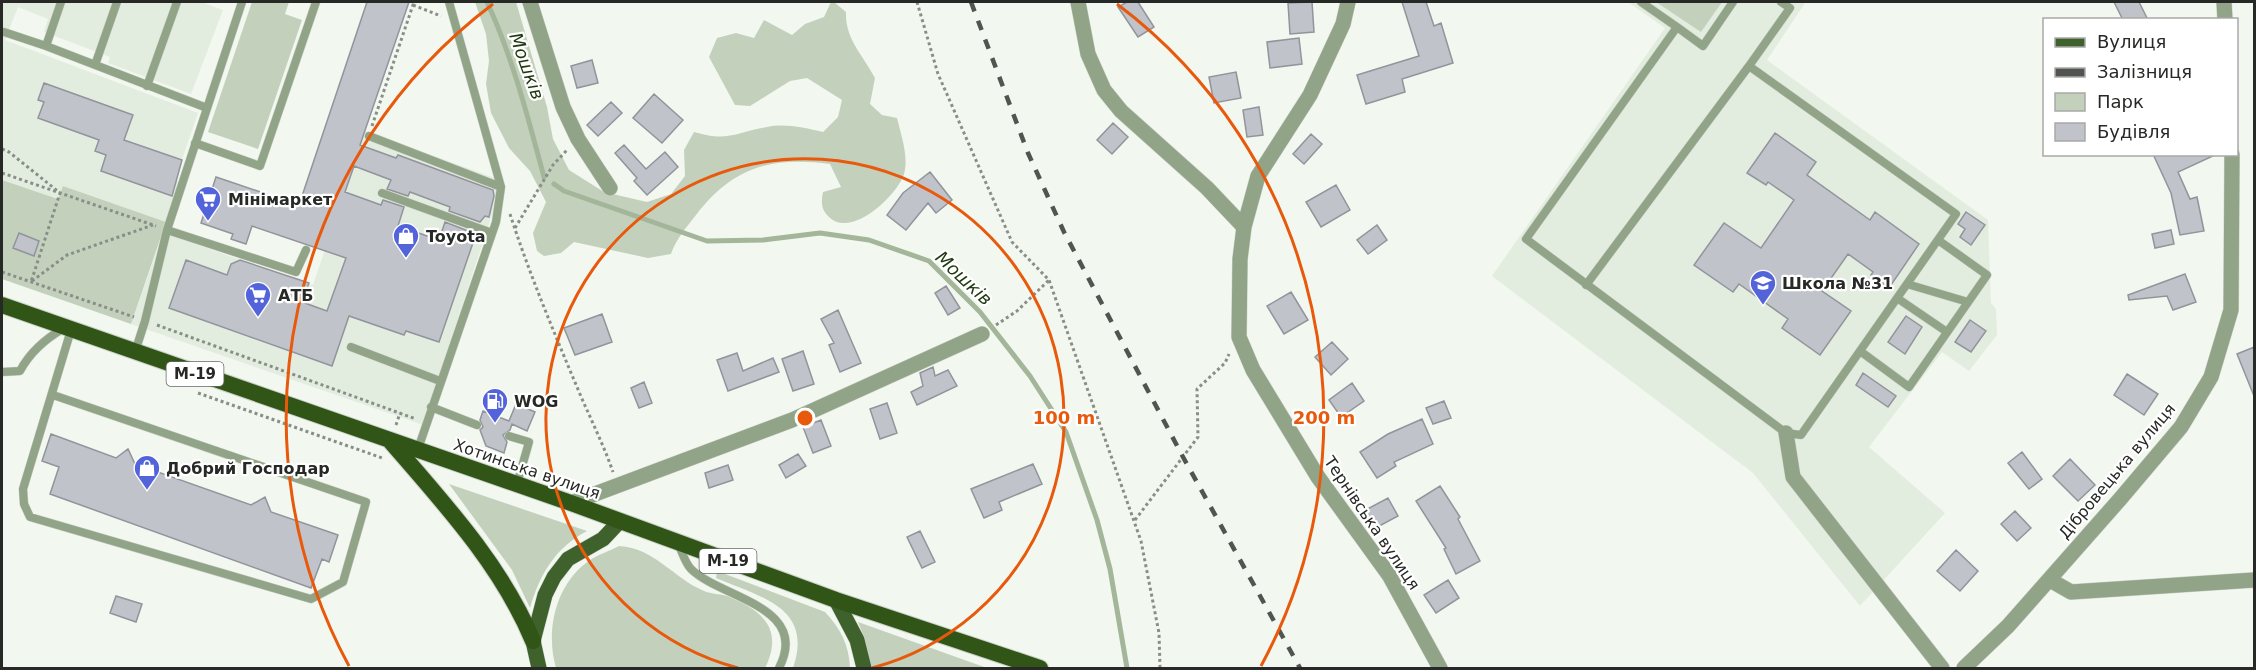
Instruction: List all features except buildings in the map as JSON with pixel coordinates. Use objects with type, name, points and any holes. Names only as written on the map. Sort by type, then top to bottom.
[{"type":"highway","name":"Хотинська вулиця","points":[[2,305],[134,353],[571,503],[836,600],[1040,669]]},
{"type":"highway","points":[[390,441],[442,501],[500,579],[533,640]]},
{"type":"main road","points":[[540,669],[533,640],[545,595],[554,577],[568,559],[603,539],[620,521]]},
{"type":"main road","points":[[836,600],[856,640],[864,669]]},
{"type":"street","points":[[530,2],[563,107],[578,139],[610,188]]},
{"type":"street","points":[[1078,2],[1088,54],[1104,90],[1121,111],[1207,188],[1244,227]]},
{"type":"street","name":"Тернівська вулиця","points":[[1348,2],[1343,24],[1310,95],[1258,176],[1244,227],[1240,259],[1239,337],[1253,370],[1318,477],[1389,575],[1440,669]]},
{"type":"street","points":[[2224,2],[2225,18]]},
{"type":"street","name":"Дібровецька вулиця","points":[[1964,669],[2050,580],[2181,427],[2211,377],[2231,310],[2232,156]]},
{"type":"street","points":[[571,503],[792,420],[982,334]]},
{"type":"street","points":[[1786,433],[1793,477],[1942,669]]},
{"type":"street","points":[[2050,580],[2071,592],[2254,580]]},
{"type":"lane","points":[[46,46],[61,2]]},
{"type":"lane","points":[[95,65],[117,2]]},
{"type":"lane","points":[[147,86],[177,2]]},
{"type":"lane","points":[[134,353],[145,321],[167,230],[242,2]]},
{"type":"lane","points":[[195,142],[260,166],[316,2]]},
{"type":"lane","points":[[417,450],[492,233],[501,187],[448,2]]},
{"type":"lane","points":[[1641,2],[1702,46],[1733,2]]},
{"type":"lane","points":[[1586,285],[1790,8],[1781,2]]},
{"type":"lane","points":[[1677,27],[1526,239],[1786,433],[1801,435],[1956,214],[1749,66]]},
{"type":"lane","points":[[4,32],[207,108]]},
{"type":"lane","points":[[369,136],[501,187]]},
{"type":"lane","points":[[382,192],[492,233]]},
{"type":"lane","points":[[167,230],[296,272],[306,250]]},
{"type":"lane","points":[[1860,351],[1909,387],[1987,274],[1938,240]]},
{"type":"lane","points":[[1907,284],[1968,302]]},
{"type":"lane","points":[[1897,298],[1947,332]]},
{"type":"lane","points":[[2,372],[20,371],[26,360],[45,339],[68,329]]},
{"type":"lane","points":[[53,395],[366,502],[343,582],[311,599],[30,517],[24,504],[23,489],[53,395],[68,329]]},
{"type":"lane","points":[[351,347],[440,381]]},
{"type":"lane","points":[[431,407],[477,424]]},
{"type":"lane","points":[[509,436],[529,442],[517,484]]},
{"type":"lane","points":[[677,543],[691,568],[774,616],[784,636],[784,658],[779,669]]},
{"type":"path","points":[[917,2],[938,74],[1012,242],[1049,280],[1141,540],[1159,633],[1160,669]]},
{"type":"path","points":[[369,136],[413,3],[454,21]]},
{"type":"path","points":[[515,228],[553,165],[578,139]]},
{"type":"path","points":[[2,149],[9,152],[60,193]]},
{"type":"path","points":[[2,173],[167,230]]},
{"type":"path","points":[[501,187],[578,389],[605,447],[617,485]]},
{"type":"path","points":[[31,282],[60,193]]},
{"type":"path","points":[[31,282],[67,255],[154,225]]},
{"type":"path","points":[[2,272],[426,422]]},
{"type":"path","points":[[1001,322],[1049,280]]},
{"type":"path","points":[[1134,521],[1198,437],[1197,389],[1225,363],[1239,337]]},
{"type":"path","points":[[187,389],[384,459]]},
{"type":"shaded area","points":[[2,2],[201,2],[223,10],[191,94],[108,63],[110,57],[44,32],[48,19],[18,7],[5,40],[198,113],[175,180],[180,182],[166,222],[63,186],[58,199],[2,180]]},
{"type":"shaded area","name":"Школа №31","points":[[1628,2],[1805,3],[1767,60],[1988,220],[1991,303],[1996,309],[1997,335],[1969,371],[1942,352],[1869,447],[1945,513],[1860,606],[1753,473],[1492,276],[1665,28]]},
{"type":"shaded area","points":[[365,131],[503,181],[423,425],[131,324],[163,233],[313,285]]},
{"type":"green space","points":[[252,2],[289,2],[285,14],[302,20],[258,149],[208,132]]},
{"type":"green space","points":[[475,2],[516,2],[547,107],[553,139],[569,170],[604,192],[647,202],[671,194],[685,176],[684,150],[694,132],[731,136],[781,126],[823,132],[838,117],[842,100],[807,78],[790,81],[750,106],[735,105],[709,57],[717,38],[736,33],[754,38],[764,20],[792,35],[805,24],[824,17],[831,2],[834,2],[846,12],[848,30],[875,78],[870,104],[882,115],[897,118],[905,153],[904,174],[900,183],[883,203],[861,219],[849,223],[838,222],[829,217],[822,206],[823,192],[841,187],[830,164],[789,162],[771,164],[738,176],[724,186],[710,199],[678,238],[671,254],[648,258],[574,242],[561,253],[544,256],[537,251],[533,233],[546,202],[530,171],[509,148],[491,113],[486,84],[489,61],[486,34]]},
{"type":"green space","points":[[1656,2],[1722,2],[1701,32]]},
{"type":"green space","points":[[2,180],[58,199],[63,186],[166,222],[131,324],[2,279]]},
{"type":"green space","points":[[449,484],[587,531],[566,545],[550,563],[530,608],[512,570]]},
{"type":"green space","points":[[619,546],[643,552],[693,585],[707,592],[727,596],[760,615],[771,632],[770,655],[765,668],[556,668],[552,638],[553,623],[561,594],[578,570],[590,560]]},
{"type":"green space","points":[[717,571],[825,612],[843,638],[850,668],[793,668],[798,647],[796,631],[789,618],[779,607],[765,599],[716,578]]},
{"type":"green space","points":[[858,622],[987,668],[871,668]]},
{"type":"waterway","name":"Мошків","points":[[487,2],[512,66],[544,177]]},
{"type":"waterway","name":"Мошків","points":[[554,184],[564,191],[707,241],[763,240],[820,233],[869,240],[929,261],[980,312],[1030,376],[1066,432],[1097,520],[1110,569],[1127,668]]},
{"type":"railway","points":[[971,2],[1028,153],[1064,232],[1183,457],[1300,668]]},
{"type":"place","name":"Мінімаркет","points":[[208,222]]},
{"type":"place","name":"Toyota","points":[[406,259]]},
{"type":"place","name":"Школа №31","points":[[1763,306]]},
{"type":"place","name":"АТБ","points":[[258,318]]},
{"type":"place","name":"WOG","points":[[495,424]]},
{"type":"place","name":"Добрий Господар","points":[[147,491]]}]
